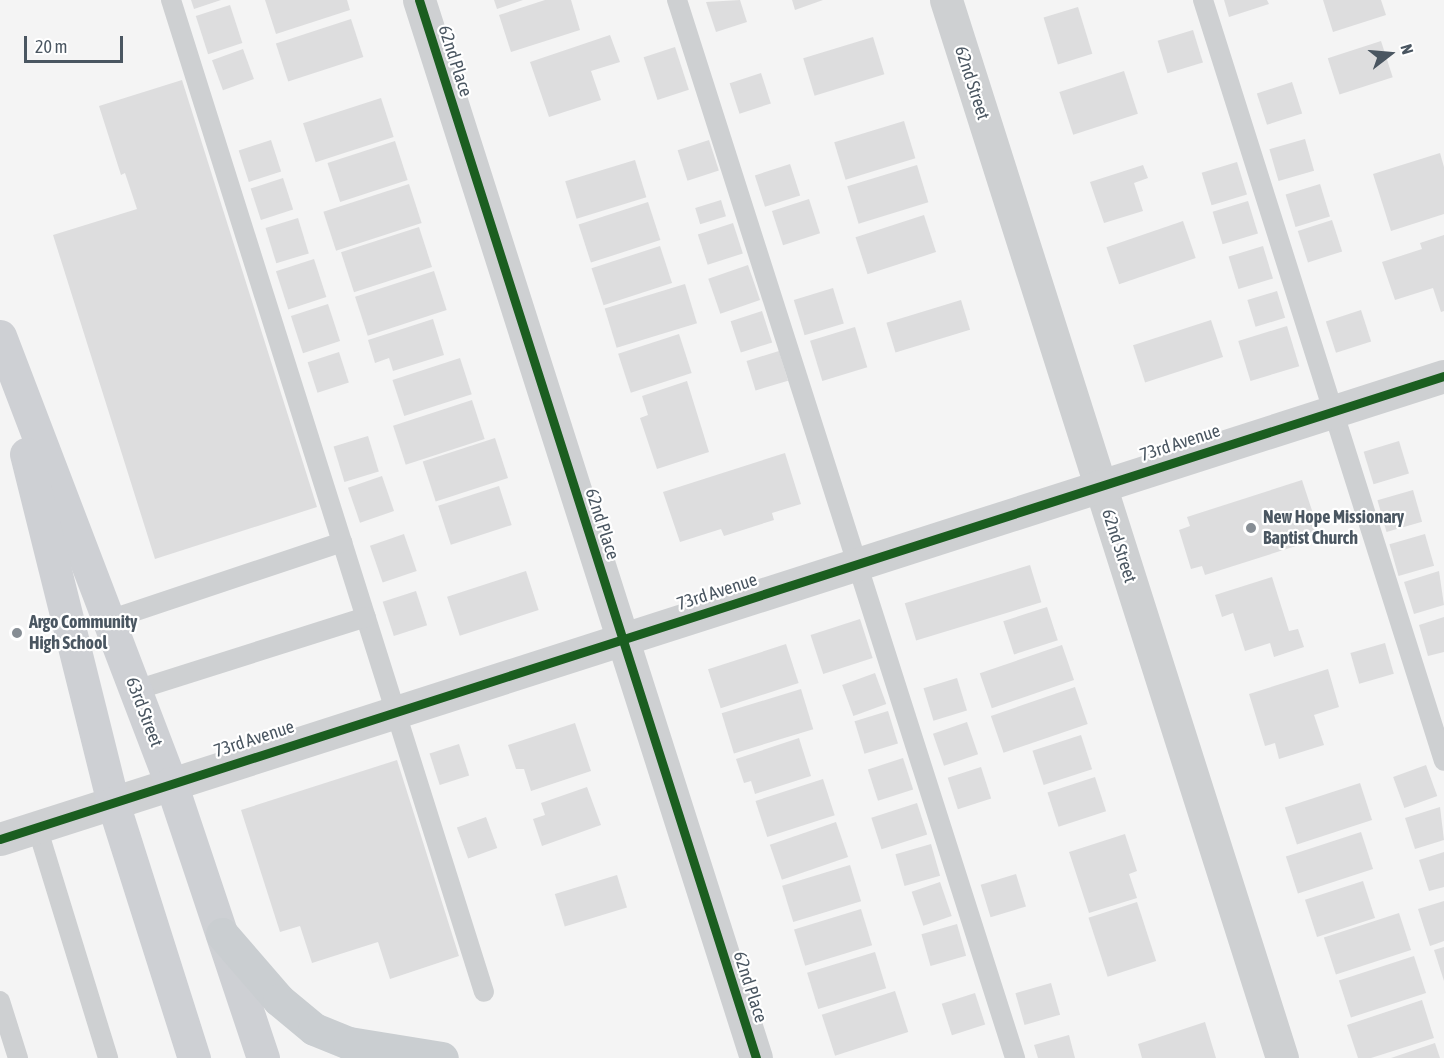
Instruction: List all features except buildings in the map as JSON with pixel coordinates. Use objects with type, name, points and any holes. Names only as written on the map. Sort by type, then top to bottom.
[{"type":"main road","name":"63rd Street","points":[[0,336],[171,783],[263,1058]]},
{"type":"main road","points":[[0,347],[113,803],[194,1058]]},
{"type":"main road","points":[[222,934],[279,1000],[314,1029],[349,1043],[442,1058]]},
{"type":"street","name":"62nd Place","points":[[419,0],[756,1058]]},
{"type":"street","name":"62nd Street","points":[[946,0],[1282,1058]]},
{"type":"street","name":"73rd Avenue","points":[[0,839],[1444,376]]},
{"type":"lane","points":[[171,0],[484,992]]},
{"type":"lane","points":[[677,0],[1015,1058]]},
{"type":"lane","points":[[1203,0],[1444,761]]},
{"type":"lane","points":[[109,620],[342,542]]},
{"type":"lane","points":[[136,690],[366,617]]},
{"type":"lane","points":[[37,827],[108,1058]]},
{"type":"lane","points":[[0,1001],[18,1058]]},
{"type":"cycle path","points":[[419,0],[756,1058]]},
{"type":"cycle path","points":[[0,839],[1444,376]]},
{"type":"place","name":"New Hope Missionary Baptist Church","points":[[1251,528]]},
{"type":"place","name":"Argo Community High School","points":[[17,633]]}]
